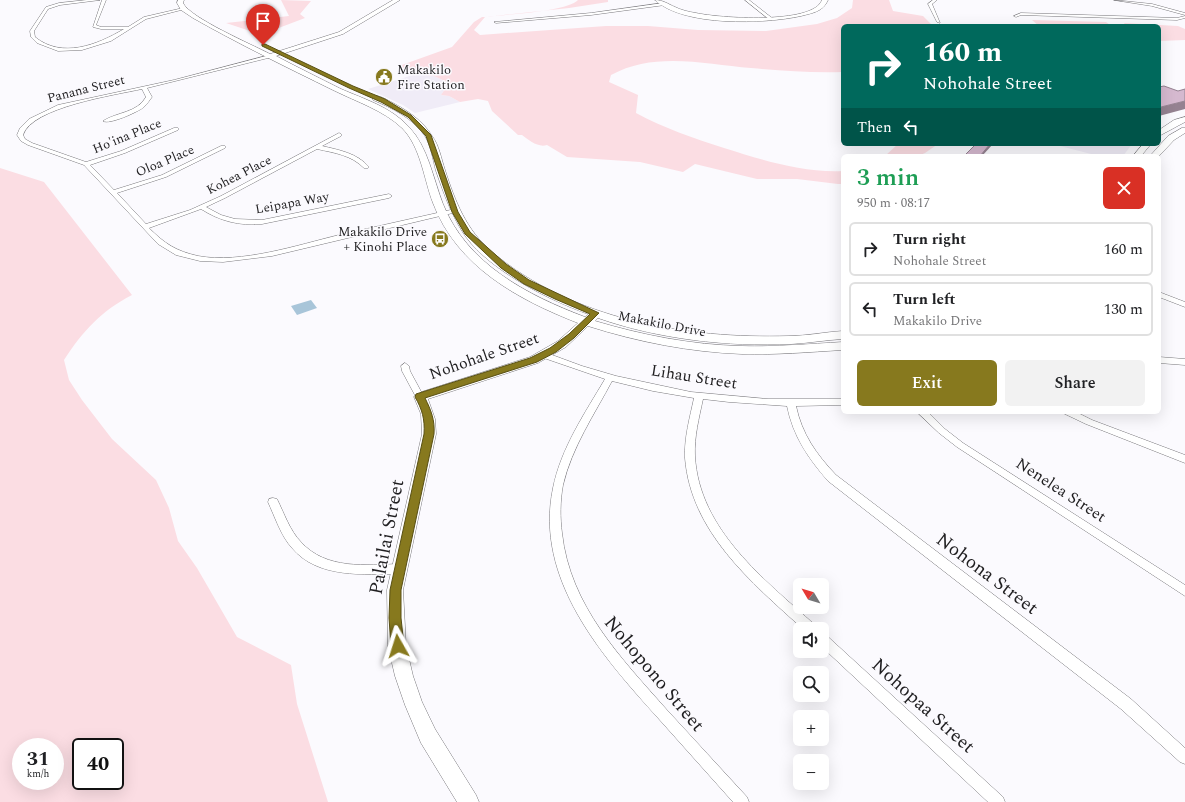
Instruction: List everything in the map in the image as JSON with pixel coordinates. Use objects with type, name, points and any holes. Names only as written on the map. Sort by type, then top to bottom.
[{"type":"main road","points":[[181,0],[180,3],[183,9]]},
{"type":"main road","name":"Panana Street","points":[[270,52],[281,52],[320,41],[341,33],[397,0]]},
{"type":"main road","points":[[658,0],[680,11],[739,20],[771,19],[799,15],[817,10],[822,7],[825,0]]},
{"type":"main road","name":"Makakilo Drive","points":[[183,9],[195,17],[270,52],[340,91],[385,111],[406,128],[414,138],[442,214],[455,235],[469,253],[488,271],[544,305],[591,317],[674,332],[726,338],[784,340],[841,335]]},
{"type":"main road","name":"Makakilo Drive","points":[[195,17],[263,45]]},
{"type":"main road","points":[[281,52],[293,58]]},
{"type":"main road","name":"Makakilo Drive","points":[[331,77],[397,108],[410,116],[428,135],[455,212],[467,233],[503,266],[527,282],[591,317],[625,333],[670,342],[727,349],[781,350],[816,349],[841,346]]},
{"type":"main road","points":[[340,91],[351,87]]},
{"type":"main road","points":[[1161,133],[1177,122],[1185,119]]},
{"type":"main road","points":[[1156,154],[1171,138],[1185,130]]},
{"type":"main road","points":[[1139,154],[1145,146]]},
{"type":"main road","name":"Nohohale Street","points":[[420,397],[522,364],[544,355],[572,336],[591,317]]},
{"type":"main road","name":"Palailai Street","points":[[420,397],[427,411],[430,426],[395,590],[395,618],[398,646],[404,676],[414,706],[428,736],[469,802]]},
{"type":"street","points":[[98,0],[59,4],[47,8],[32,30],[33,37],[39,42],[60,50],[74,50],[104,42],[149,16],[183,9]]},
{"type":"street","points":[[104,0],[94,26],[101,28],[127,28]]},
{"type":"street","points":[[747,0],[771,19]]},
{"type":"street","points":[[935,0],[930,4],[939,22]]},
{"type":"street","points":[[1116,0],[1152,5],[1185,15]]},
{"type":"street","points":[[496,22],[590,14],[664,4]]},
{"type":"street","points":[[1016,16],[1021,14],[1177,19],[1185,15]]},
{"type":"street","points":[[519,20],[521,17],[531,16]]},
{"type":"street","name":"Panana Street","points":[[270,52],[144,88],[60,106],[35,117],[22,129],[20,135],[26,142],[86,164],[145,227],[166,247],[192,256],[228,259],[268,253],[455,212]]},
{"type":"street","points":[[106,121],[143,105],[149,97],[144,88]]},
{"type":"street","name":"Ho'ina Place","points":[[86,164],[123,152],[176,128]]},
{"type":"street","name":"Kohea Place","points":[[145,227],[202,207],[230,194],[339,135]]},
{"type":"street","name":"Oloa Place","points":[[113,192],[164,176],[223,147]]},
{"type":"street","points":[[317,147],[353,157],[366,167]]},
{"type":"street","name":"Leipapa Way","points":[[202,207],[214,216],[223,219],[242,223],[256,223],[272,221],[389,196]]},
{"type":"street","points":[[1161,295],[1185,305]]},
{"type":"street","name":"Lihau Street","points":[[544,355],[567,365],[610,377],[698,395],[751,401],[841,402]]},
{"type":"street","points":[[1161,360],[1185,362]]},
{"type":"street","name":"Palailai Street","points":[[405,366],[406,371],[420,397]]},
{"type":"street","name":"Nohopono Street","points":[[610,377],[571,447],[563,466],[558,487],[555,510],[556,534],[560,558],[566,578],[579,610],[595,636],[615,662],[742,802]]},
{"type":"street","points":[[698,395],[690,458],[696,489],[706,515],[737,559],[750,573],[803,622]]},
{"type":"street","name":"Nohona Street","points":[[791,402],[796,428],[802,440],[820,465],[832,478],[1114,694],[1185,757]]},
{"type":"street","name":"Nenelea Street","points":[[924,414],[960,445],[1185,591]]},
{"type":"street","points":[[1072,414],[1089,422],[1185,459]]},
{"type":"street","points":[[273,502],[298,546],[318,561],[347,569],[400,569]]},
{"type":"street","name":"Nohopaa Street","points":[[829,645],[998,802]]},
{"type":"shaded area","points":[[281,0],[311,1],[300,14],[305,18],[276,29],[265,26],[250,31],[226,23],[289,16]]},
{"type":"shaded area","points":[[578,0],[608,0],[608,2],[544,11],[571,4]]},
{"type":"shaded area","points":[[853,0],[889,0],[893,11],[923,16],[931,24],[841,24],[841,72],[786,71],[698,62],[662,61],[645,63],[627,68],[611,75],[609,82],[638,95],[636,113],[668,128],[690,136],[724,148],[782,165],[812,170],[841,171],[841,184],[838,184],[797,179],[757,179],[695,164],[683,172],[640,162],[567,157],[547,145],[544,146],[537,144],[522,135],[518,135],[492,111],[488,101],[478,99],[460,102],[449,96],[441,95],[449,83],[434,76],[416,74],[399,66],[452,47],[474,22],[482,17],[497,16],[485,17],[474,30],[480,35],[606,26],[648,26],[698,30],[766,31],[817,24],[837,18],[852,8]]},
{"type":"shaded area","points":[[1032,20],[1106,22],[1109,24],[1037,24]]},
{"type":"shaded area","points":[[1161,25],[1178,26],[1185,29],[1185,40],[1161,41]]},
{"type":"shaded area","points":[[416,74],[434,76],[449,83],[441,95],[449,96],[460,102],[415,113],[403,105],[368,89]]},
{"type":"shaded area","points":[[896,146],[935,146],[923,154],[887,154]]},
{"type":"shaded area","points":[[1060,146],[1130,146],[1124,154],[1091,154]]},
{"type":"shaded area","points":[[0,168],[44,182],[132,295],[102,315],[78,340],[64,360],[69,380],[82,400],[112,439],[156,480],[169,508],[178,541],[197,568],[237,637],[291,665],[297,704],[328,802],[0,802]]},
{"type":"water","points":[[311,300],[317,308],[297,315],[291,306]]},
{"type":"building","points":[[1164,86],[1178,91],[1185,89],[1185,101],[1161,107],[1161,87]]},
{"type":"building","points":[[974,146],[988,146],[982,154],[966,154]]},
{"type":"place","name":"Makakilo Fire Station","points":[[384,77]]},
{"type":"place","name":"Makakilo Drive + Kinohi Place","points":[[440,239]]},
{"type":"route","points":[[263,45],[310,66],[351,87],[383,100],[410,116],[428,135],[455,212],[467,233],[503,266],[527,282],[557,298],[595,313],[572,336],[553,350],[534,360],[420,397],[427,411],[430,426],[395,590],[395,618],[398,646]]}]
